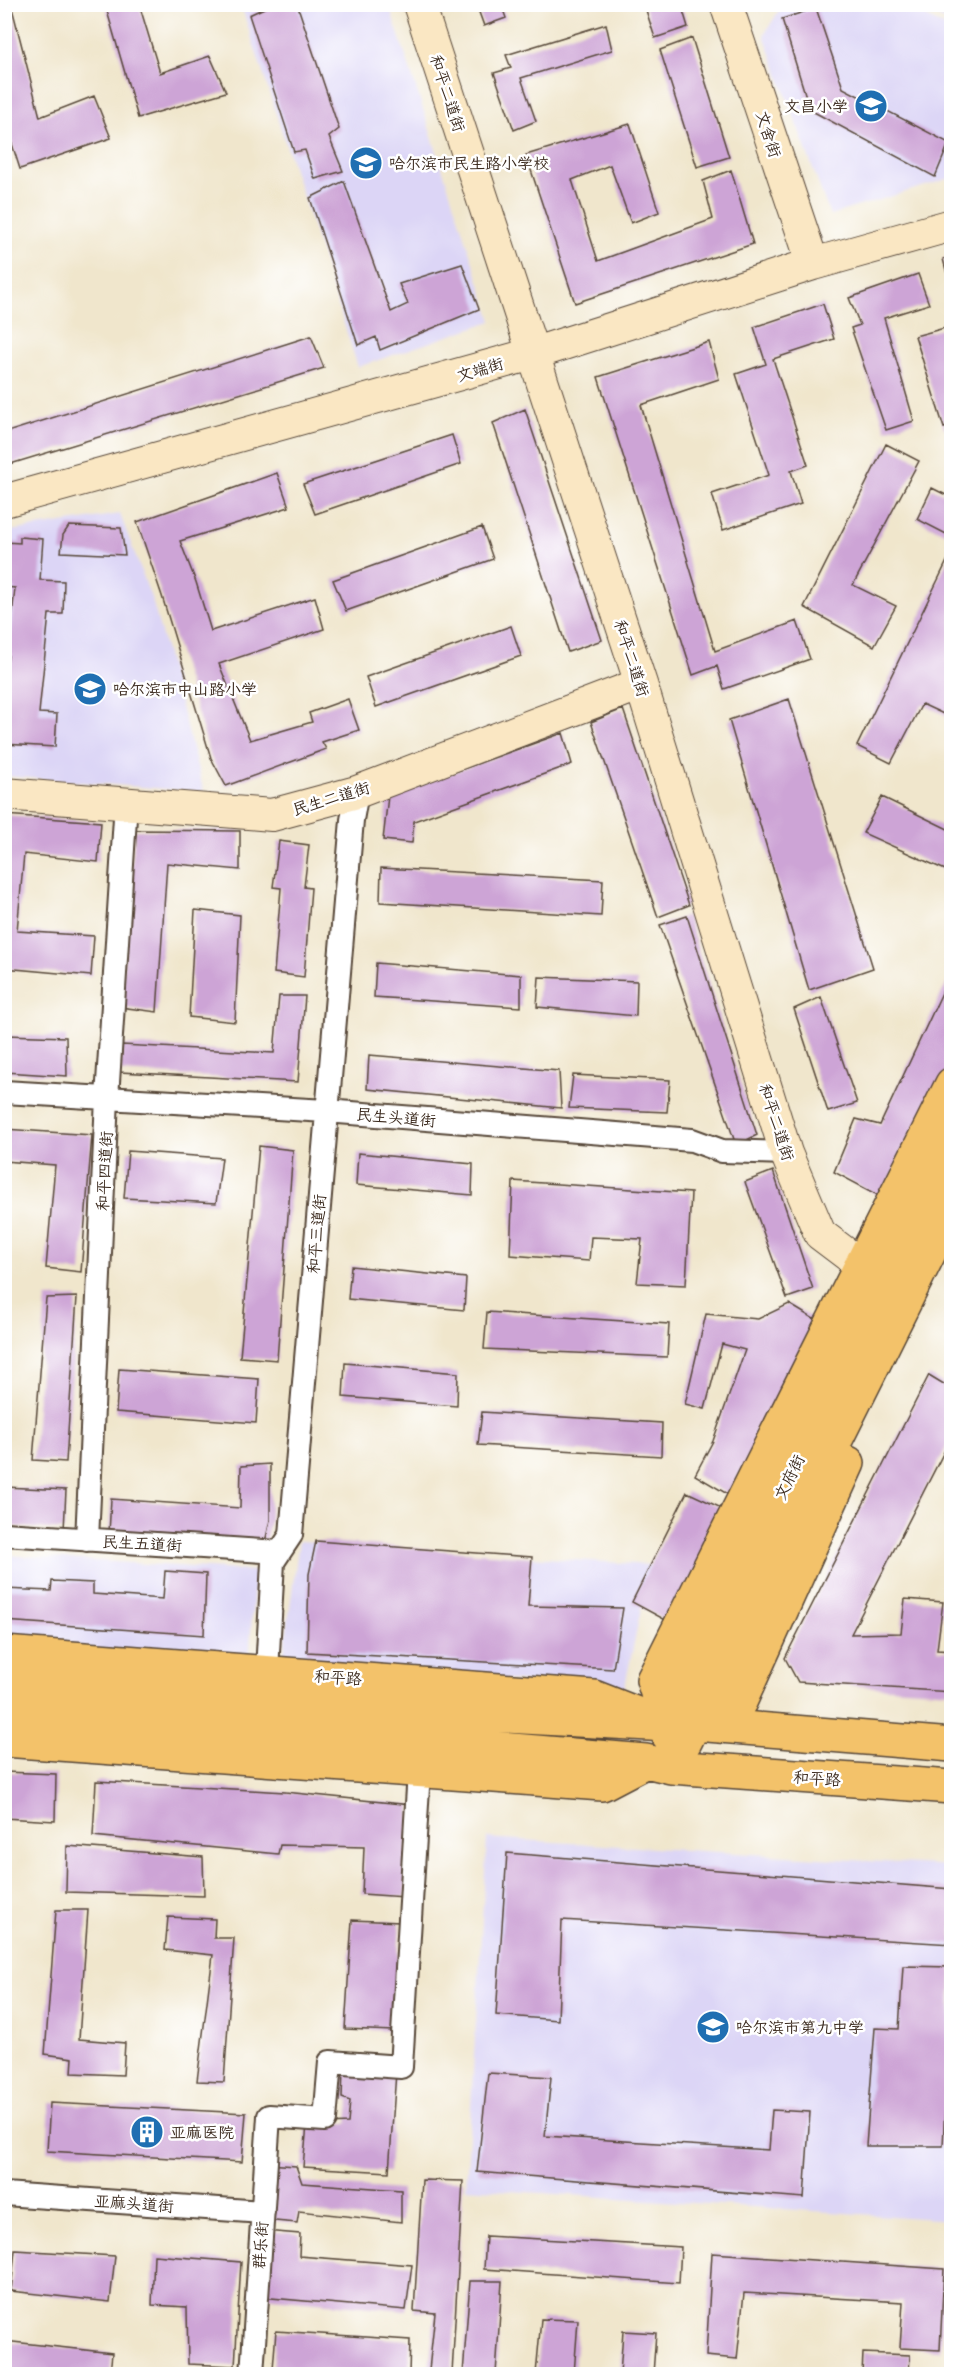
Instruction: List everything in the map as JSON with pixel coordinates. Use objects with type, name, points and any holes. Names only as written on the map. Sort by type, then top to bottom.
[{"type":"main road","points":[[873,1273],[951,1084]]},
{"type":"main road","name":"文府街","points":[[681,1725],[873,1273],[951,1148]]},
{"type":"main road","name":"文府街","points":[[659,1764],[951,1207]]},
{"type":"main road","points":[[681,1725],[740,1702],[875,1404],[951,1251]]},
{"type":"main road","name":"和平路","points":[[4,1653],[594,1697],[681,1725]]},
{"type":"main road","name":"和平路","points":[[4,1682],[289,1704],[681,1725],[951,1745]]},
{"type":"main road","points":[[429,1712],[501,1690]]},
{"type":"main road","name":"和平路","points":[[4,1708],[243,1725],[659,1764],[951,1787]]},
{"type":"main road","points":[[4,1740],[602,1784],[659,1764]]},
{"type":"main road","points":[[419,1771],[492,1747]]},
{"type":"street","name":"和平二道街","points":[[419,4],[641,684],[786,1153],[820,1234],[873,1273]]},
{"type":"street","name":"文舍街","points":[[726,4],[813,264]]},
{"type":"street","name":"文端街","points":[[4,501],[532,354],[813,264],[951,225]]},
{"type":"street","name":"民生二道街","points":[[4,794],[126,802],[272,816],[357,792],[641,684]]},
{"type":"street","name":"和平三道街","points":[[267,1671],[273,1562],[291,1535],[326,1111],[352,820],[357,792]]},
{"type":"street","name":"和平四道街","points":[[87,1540],[107,1098],[126,802]]},
{"type":"street","name":"民生头道街","points":[[4,1092],[326,1111],[692,1140],[722,1151],[786,1153]]},
{"type":"street","name":"民生五道街","points":[[4,1534],[279,1552]]},
{"type":"street","name":"群乐街","points":[[252,2374],[269,2116],[325,2120],[330,2062],[401,2067],[419,1771]]},
{"type":"street","name":"亚麻头道街","points":[[4,2194],[263,2212]]},
{"type":"shaded area","name":"文昌小学","points":[[783,4],[905,5],[951,30],[951,178],[830,215],[764,35]]},
{"type":"shaded area","name":"哈尔滨市民生路小学校","points":[[241,5],[389,5],[492,321],[358,367]]},
{"type":"shaded area","points":[[916,5],[951,5],[951,24]]},
{"type":"shaded area","name":"哈尔滨市中山路小学","points":[[120,514],[153,603],[204,792],[5,776],[4,532]]},
{"type":"shaded area","points":[[299,1541],[650,1565],[624,1691],[283,1658]]},
{"type":"shaded area","points":[[4,1555],[255,1571],[249,1662],[5,1645]]},
{"type":"shaded area","name":"哈尔滨市第九中学","points":[[487,1838],[951,1866],[951,2220],[466,2188]]},
{"type":"building","points":[[4,4],[11,4],[40,117],[94,96],[111,138],[20,169],[4,119]]},
{"type":"building","points":[[105,4],[139,4],[160,73],[210,56],[226,92],[138,118]]},
{"type":"building","points":[[273,4],[297,4],[339,129],[329,137],[343,171],[315,179],[305,150],[294,152],[249,15]]},
{"type":"building","points":[[476,4],[501,4],[506,18],[484,26]]},
{"type":"building","points":[[644,4],[681,4],[688,27],[655,38]]},
{"type":"building","points":[[759,4],[777,4],[777,5],[761,10]]},
{"type":"building","points":[[928,5],[952,5],[952,17]]},
{"type":"building","points":[[816,8],[843,88],[949,143],[935,177],[810,110],[782,19]]},
{"type":"building","points":[[606,24],[612,50],[521,78],[536,121],[514,130],[494,73],[511,68],[506,55]]},
{"type":"building","points":[[692,38],[729,157],[697,167],[660,50]]},
{"type":"building","points":[[630,124],[659,212],[631,223],[610,165],[572,180],[598,261],[713,219],[703,181],[731,170],[753,244],[575,303],[526,155]]},
{"type":"building","points":[[344,181],[391,312],[408,304],[399,284],[462,264],[479,309],[380,350],[376,337],[358,345],[310,198]]},
{"type":"building","points":[[952,256],[952,289],[951,289],[943,259]]},
{"type":"building","points":[[918,274],[929,304],[884,318],[914,421],[886,430],[851,328],[860,325],[849,298]]},
{"type":"building","points":[[823,304],[834,339],[773,359],[808,465],[791,471],[801,504],[723,530],[712,494],[769,475],[736,374],[766,364],[754,327]]},
{"type":"building","points":[[952,326],[952,426],[944,428],[915,336]]},
{"type":"building","points":[[311,336],[324,368],[4,466],[4,433]]},
{"type":"building","points":[[709,342],[719,379],[641,405],[715,651],[797,621],[810,659],[724,689],[717,666],[693,675],[598,377]]},
{"type":"building","points":[[525,409],[602,640],[568,652],[493,423]]},
{"type":"building","points":[[452,435],[461,464],[315,514],[303,484]]},
{"type":"building","points":[[886,444],[919,461],[853,585],[896,606],[874,646],[804,607]]},
{"type":"building","points":[[277,473],[289,507],[180,541],[211,631],[315,597],[324,629],[219,664],[250,740],[312,722],[309,713],[348,699],[359,730],[322,742],[326,749],[226,786],[211,758],[137,522]]},
{"type":"building","points":[[932,488],[952,498],[952,537],[917,519]]},
{"type":"building","points":[[69,526],[121,528],[125,555],[61,552],[63,535]]},
{"type":"building","points":[[482,527],[493,559],[346,611],[333,580]]},
{"type":"building","points":[[20,537],[43,539],[40,580],[64,581],[63,614],[49,614],[39,713],[57,714],[55,747],[4,744],[4,693],[15,588],[5,587],[5,542],[20,543]]},
{"type":"building","points":[[952,551],[952,648],[946,661],[952,664],[952,718],[922,704],[891,763],[857,746]]},
{"type":"building","points":[[511,626],[521,656],[376,707],[366,677]]},
{"type":"building","points":[[789,699],[873,968],[809,990],[729,720]]},
{"type":"building","points":[[623,709],[689,905],[658,917],[591,722]]},
{"type":"building","points":[[563,733],[572,764],[414,821],[412,843],[383,840],[388,796]]},
{"type":"building","points":[[882,797],[952,831],[952,873],[863,833]]},
{"type":"building","points":[[4,815],[101,822],[98,862],[24,854],[17,931],[94,936],[91,976],[4,968]]},
{"type":"building","points":[[135,830],[240,831],[240,870],[167,863],[157,1012],[120,1007]]},
{"type":"building","points":[[279,841],[309,845],[304,887],[311,888],[304,977],[274,973],[281,888],[273,887]]},
{"type":"building","points":[[381,868],[603,880],[601,916],[380,902]]},
{"type":"building","points":[[195,910],[240,915],[235,1022],[189,1017]]},
{"type":"building","points":[[687,916],[757,1135],[736,1145],[660,925]]},
{"type":"building","points":[[376,963],[521,975],[521,1007],[374,997]]},
{"type":"building","points":[[539,977],[637,981],[636,1016],[537,1007]]},
{"type":"building","points":[[948,980],[952,982],[952,1063],[885,1199],[834,1172],[856,1119],[880,1125]]},
{"type":"building","points":[[279,996],[305,996],[298,1082],[120,1072],[122,1045],[274,1053]]},
{"type":"building","points":[[821,997],[857,1103],[828,1112],[794,1009]]},
{"type":"building","points":[[6,1035],[66,1037],[67,1076],[5,1072]]},
{"type":"building","points":[[369,1055],[559,1071],[561,1108],[367,1089]]},
{"type":"building","points":[[573,1075],[670,1080],[667,1112],[569,1108]]},
{"type":"building","points":[[4,1129],[92,1135],[81,1272],[46,1268],[55,1165],[4,1161]]},
{"type":"building","points":[[259,1146],[293,1150],[277,1360],[240,1357]]},
{"type":"building","points":[[128,1151],[222,1158],[216,1203],[124,1198]]},
{"type":"building","points":[[358,1153],[473,1164],[472,1195],[356,1185]]},
{"type":"building","points":[[773,1171],[813,1289],[787,1298],[745,1182]]},
{"type":"building","points":[[513,1181],[691,1193],[686,1285],[637,1283],[642,1239],[591,1237],[589,1261],[510,1255]]},
{"type":"building","points":[[351,1266],[466,1278],[464,1310],[348,1299]]},
{"type":"building","points":[[77,1297],[66,1462],[33,1460],[46,1298]]},
{"type":"building","points":[[789,1304],[819,1322],[739,1501],[695,1475],[713,1441],[745,1350],[722,1344],[705,1409],[685,1404],[706,1314],[758,1319]]},
{"type":"building","points":[[487,1312],[669,1324],[667,1357],[484,1349]]},
{"type":"building","points":[[345,1363],[458,1373],[457,1406],[343,1397]]},
{"type":"building","points":[[119,1369],[259,1379],[256,1423],[116,1412]]},
{"type":"building","points":[[929,1375],[952,1389],[952,1436],[851,1634],[901,1633],[905,1599],[943,1602],[937,1650],[952,1651],[952,1692],[798,1682],[785,1658]]},
{"type":"building","points":[[482,1412],[662,1423],[661,1456],[478,1445]]},
{"type":"building","points":[[270,1464],[270,1520],[266,1538],[258,1543],[109,1533],[111,1499],[240,1508],[241,1466]]},
{"type":"building","points":[[5,1487],[66,1490],[64,1530],[5,1526]]},
{"type":"building","points":[[687,1492],[728,1511],[671,1623],[632,1602]]},
{"type":"building","points":[[316,1541],[532,1557],[528,1606],[623,1608],[613,1669],[307,1652],[309,1574]]},
{"type":"building","points":[[165,1571],[206,1574],[204,1635],[4,1621],[4,1589],[51,1591],[52,1581],[93,1583],[93,1594],[163,1599]]},
{"type":"building","points":[[4,1772],[56,1774],[55,1821],[4,1818]]},
{"type":"building","points":[[96,1781],[285,1792],[411,1805],[405,1897],[362,1894],[364,1847],[280,1845],[278,1854],[93,1836]]},
{"type":"building","points":[[67,1846],[203,1857],[204,1896],[66,1892]]},
{"type":"building","points":[[507,1853],[952,1889],[952,1944],[562,1920],[558,2020],[496,2015]]},
{"type":"building","points":[[56,1910],[88,1910],[79,2039],[125,2043],[123,2075],[72,2073],[73,2058],[45,2054]]},
{"type":"building","points":[[168,1917],[215,1919],[214,1938],[234,1938],[224,2082],[197,2081],[213,1955],[165,1950]]},
{"type":"building","points":[[352,1920],[400,1922],[394,2031],[345,2029]]},
{"type":"building","points":[[903,1966],[952,1967],[943,2146],[866,2146],[875,2028],[899,2029]]},
{"type":"building","points":[[343,2069],[396,2072],[389,2172],[303,2167],[307,2125],[348,2123],[350,2101],[342,2098]]},
{"type":"building","points":[[488,2073],[551,2077],[545,2136],[769,2150],[772,2110],[810,2112],[804,2198],[477,2172]]},
{"type":"building","name":"亚麻医院","points":[[50,2103],[246,2113],[242,2162],[47,2151]]},
{"type":"building","points":[[268,2164],[296,2166],[302,2183],[401,2190],[401,2222],[299,2211],[297,2223],[264,2220]]},
{"type":"building","points":[[422,2180],[463,2181],[452,2374],[429,2370],[435,2313],[414,2311]]},
{"type":"building","points":[[264,2231],[300,2234],[299,2256],[412,2265],[406,2310],[260,2297]]},
{"type":"building","points":[[486,2236],[681,2247],[679,2283],[484,2269]]},
{"type":"building","points":[[15,2250],[115,2256],[110,2302],[11,2291]]},
{"type":"building","points":[[712,2253],[944,2269],[940,2350],[900,2348],[903,2302],[744,2293],[737,2359],[706,2356]]},
{"type":"building","points":[[154,2255],[241,2262],[235,2366],[188,2364],[187,2307],[152,2305]]},
{"type":"building","points":[[470,2281],[502,2281],[496,2374],[463,2374]]},
{"type":"building","points":[[541,2319],[578,2320],[574,2374],[536,2374]]},
{"type":"building","points":[[276,2331],[410,2340],[409,2374],[273,2369]]},
{"type":"building","points":[[623,2331],[656,2333],[653,2374],[620,2374]]},
{"type":"building","points":[[4,2341],[112,2353],[110,2374],[4,2374]]},
{"type":"building","points":[[863,2353],[910,2355],[909,2374],[862,2374]]},
{"type":"place","name":"文昌小学","points":[[871,106]]},
{"type":"place","name":"哈尔滨市民生路小学校","points":[[366,163]]},
{"type":"place","name":"哈尔滨市中山路小学","points":[[90,689]]},
{"type":"place","name":"哈尔滨市第九中学","points":[[713,2027]]},
{"type":"place","name":"亚麻医院","points":[[147,2132]]}]
